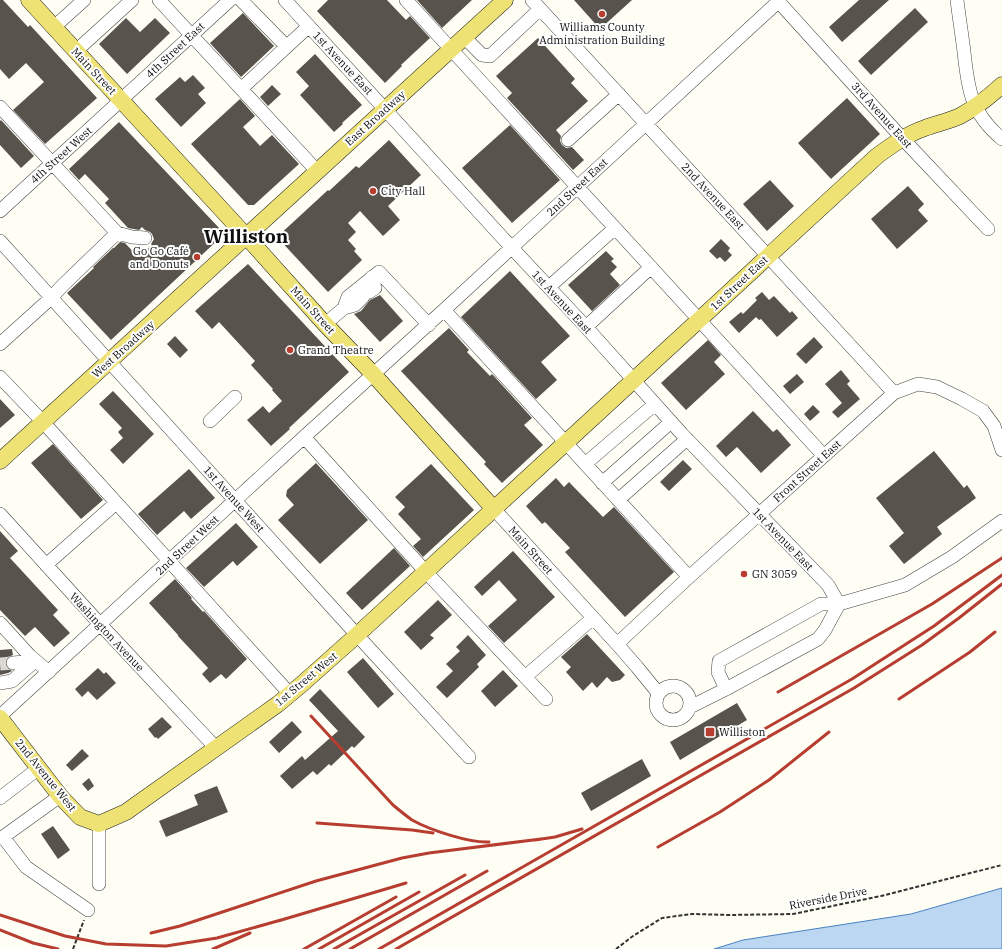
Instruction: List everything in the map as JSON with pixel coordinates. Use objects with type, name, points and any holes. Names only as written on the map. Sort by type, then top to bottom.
[{"type":"main road","name":"Main Street","points":[[29,0],[325,324],[374,375],[494,509]]},
{"type":"main road","name":"East Broadway","points":[[246,236],[505,0]]},
{"type":"main road","name":"1st Street East","points":[[494,509],[877,156],[902,138],[925,128],[958,117],[976,107],[1002,85]]},
{"type":"main road","name":"West Broadway","points":[[0,461],[246,236]]},
{"type":"main road","name":"1st Street West","points":[[99,824],[126,812],[290,694],[357,635],[494,509]]},
{"type":"main road","name":"2nd Avenue West","points":[[0,717],[60,796],[80,817],[99,824]]},
{"type":"street","points":[[54,27],[84,0]]},
{"type":"street","points":[[76,52],[132,0]]},
{"type":"street","points":[[159,0],[317,171]]},
{"type":"street","name":"4th Street East","points":[[121,100],[230,0]]},
{"type":"street","points":[[241,0],[286,46]]},
{"type":"street","name":"1st Avenue East","points":[[285,0],[586,327],[671,422],[828,585],[839,604]]},
{"type":"street","points":[[406,0],[824,456]]},
{"type":"street","name":"2nd Street East","points":[[374,375],[778,0]]},
{"type":"street","name":"3rd Avenue East","points":[[778,0],[902,138],[988,229]]},
{"type":"street","points":[[957,0],[967,79],[971,97],[985,122],[1002,139]]},
{"type":"street","points":[[464,37],[482,55],[490,56],[536,4]]},
{"type":"street","name":"2nd Avenue East","points":[[536,4],[894,393]]},
{"type":"street","points":[[241,89],[309,26]]},
{"type":"street","points":[[568,140],[619,94]]},
{"type":"street","name":"4th Street West","points":[[0,210],[121,100]]},
{"type":"street","points":[[0,107],[117,234],[146,238]]},
{"type":"street","points":[[549,288],[615,228]]},
{"type":"street","points":[[0,344],[52,298],[62,286],[117,234]]},
{"type":"street","name":"1st Avenue West","points":[[0,241],[357,635],[470,757]]},
{"type":"street","points":[[586,327],[652,267]]},
{"type":"street","points":[[344,308],[348,297],[379,272],[429,324]]},
{"type":"street","points":[[325,324],[344,308],[355,305],[375,288],[372,277]]},
{"type":"street","points":[[444,310],[689,578]]},
{"type":"street","name":"2nd Street West","points":[[0,717],[235,500],[374,375]]},
{"type":"street","points":[[0,377],[43,422],[290,694]]},
{"type":"street","name":"Front Street East","points":[[617,644],[894,393],[918,384],[937,387],[962,399],[983,411],[987,416],[994,426],[1002,450]]},
{"type":"street","points":[[210,421],[235,397]]},
{"type":"street","points":[[584,464],[655,404]]},
{"type":"street","points":[[602,483],[671,422]]},
{"type":"street","points":[[304,437],[426,572],[546,699]]},
{"type":"street","points":[[618,500],[687,439]]},
{"type":"street","points":[[46,565],[116,503]]},
{"type":"street","name":"Main Street","points":[[494,509],[617,644],[658,694]]},
{"type":"street","name":"Washington Avenue","points":[[0,514],[216,748]]},
{"type":"street","points":[[726,689],[718,672],[719,661],[821,604],[839,604],[904,585],[952,557],[1002,521]]},
{"type":"street","points":[[690,707],[818,639],[825,630],[839,604]]},
{"type":"street","points":[[525,678],[593,618]]},
{"type":"street","points":[[2,628],[35,661],[49,672]]},
{"type":"street","points":[[13,663],[35,661]]},
{"type":"street","points":[[0,683],[12,681],[35,661]]},
{"type":"street","points":[[675,686],[684,690],[690,698],[690,707],[685,716],[676,720],[666,719],[659,713],[657,708],[656,703],[658,694],[666,688],[675,686]]},
{"type":"street","points":[[0,798],[39,768]]},
{"type":"street","points":[[60,796],[1,837],[26,867],[88,910]]},
{"type":"street","points":[[99,824],[99,884]]},
{"type":"path","name":"Riverside Drive","points":[[616,949],[633,936],[662,918],[692,914],[793,914],[881,896],[1002,865]]},
{"type":"water","points":[[1002,888],[1002,949],[714,949],[743,940],[911,914]]},
{"type":"building","points":[[0,0],[3,0],[28,27],[30,25],[97,98],[45,144],[13,110],[44,82],[26,63],[9,79],[0,69]]},
{"type":"building","points":[[328,0],[387,0],[406,20],[410,16],[430,38],[401,65],[402,66],[385,83],[317,11]]},
{"type":"building","points":[[417,0],[472,0],[442,28]]},
{"type":"building","name":"Williams County Administration Building","points":[[574,0],[632,0],[600,29]]},
{"type":"building","points":[[859,0],[889,0],[842,42],[829,27]]},
{"type":"building","points":[[915,8],[928,22],[871,75],[858,61]]},
{"type":"building","points":[[243,13],[274,46],[241,77],[210,43]]},
{"type":"building","points":[[126,18],[140,32],[155,18],[170,33],[127,74],[99,44]]},
{"type":"building","points":[[538,38],[575,79],[571,83],[588,101],[556,130],[561,136],[560,141],[562,145],[566,148],[572,147],[584,160],[573,170],[507,98],[512,93],[496,76]]},
{"type":"building","points":[[315,54],[362,105],[334,132],[300,95],[309,86],[296,72]]},
{"type":"building","points":[[193,75],[205,88],[198,94],[206,103],[181,127],[155,99],[180,77],[185,82]]},
{"type":"building","points":[[272,85],[281,94],[268,106],[260,97]]},
{"type":"building","points":[[847,98],[880,134],[831,179],[798,143]]},
{"type":"building","points":[[240,99],[255,116],[243,127],[260,146],[272,135],[299,164],[254,205],[248,205],[191,144]]},
{"type":"building","points":[[1,120],[34,156],[21,168],[0,145]]},
{"type":"building","points":[[119,122],[221,230],[221,237],[111,340],[67,293],[120,242],[125,243],[138,257],[152,245],[151,244],[154,239],[150,232],[142,227],[139,230],[128,228],[105,203],[109,199],[85,174],[79,180],[69,169]]},
{"type":"building","points":[[510,125],[560,180],[512,223],[462,168]]},
{"type":"building","points":[[389,140],[421,175],[388,206],[400,220],[383,236],[360,211],[348,223],[356,232],[348,240],[356,249],[354,251],[362,260],[328,292],[277,237],[328,190],[329,191],[356,166],[359,168]]},
{"type":"building","points":[[770,180],[794,206],[767,231],[743,204]]},
{"type":"building","points":[[908,186],[924,204],[918,210],[928,221],[897,249],[871,219]]},
{"type":"building","points":[[721,239],[730,248],[728,251],[732,255],[725,262],[720,257],[717,259],[709,251]]},
{"type":"building","points":[[606,251],[614,259],[611,261],[617,267],[610,274],[620,285],[592,311],[568,285]]},
{"type":"building","points":[[248,264],[349,372],[271,446],[247,420],[263,406],[269,413],[282,401],[251,365],[255,361],[219,322],[212,329],[195,311]]},
{"type":"building","points":[[510,271],[570,336],[541,362],[557,380],[536,399],[461,317]]},
{"type":"building","points":[[762,292],[769,300],[774,296],[790,313],[792,311],[798,318],[777,337],[761,319],[759,320],[756,317],[739,333],[729,322],[741,312],[743,314],[757,300],[755,298]]},
{"type":"building","points":[[380,295],[403,321],[380,342],[354,314],[361,311],[370,300]]},
{"type":"building","points":[[449,328],[469,350],[467,352],[490,376],[492,374],[532,418],[524,425],[543,445],[502,483],[484,464],[486,462],[401,371]]},
{"type":"building","points":[[175,336],[188,350],[180,358],[167,344]]},
{"type":"building","points":[[814,337],[823,347],[806,364],[796,354]]},
{"type":"building","points":[[708,340],[721,355],[714,362],[725,374],[686,410],[661,383]]},
{"type":"building","points":[[841,370],[850,381],[847,384],[860,399],[838,418],[832,412],[842,403],[825,384]]},
{"type":"building","points":[[797,374],[804,382],[790,394],[783,386]]},
{"type":"building","points":[[113,391],[154,434],[123,464],[110,450],[123,438],[118,432],[122,428],[99,404]]},
{"type":"building","points":[[0,399],[15,415],[0,428]]},
{"type":"building","points":[[813,405],[820,412],[810,421],[804,414]]},
{"type":"building","points":[[753,411],[773,432],[777,429],[791,445],[761,473],[737,447],[726,457],[716,446]]},
{"type":"building","points":[[53,444],[103,500],[81,519],[31,463]]},
{"type":"building","points":[[934,451],[964,488],[967,485],[976,498],[937,527],[942,534],[904,564],[889,546],[904,533],[876,498]]},
{"type":"building","points":[[683,460],[692,469],[669,491],[660,482]]},
{"type":"building","points":[[316,463],[368,520],[320,564],[278,520],[294,505],[286,496],[287,490]]},
{"type":"building","points":[[431,464],[474,510],[423,557],[413,546],[421,539],[398,514],[405,507],[395,497]]},
{"type":"building","points":[[189,469],[215,498],[191,519],[184,511],[157,535],[138,514]]},
{"type":"building","points":[[556,478],[564,487],[569,482],[603,517],[614,507],[674,572],[625,617],[565,552],[570,548],[545,522],[542,524],[526,506]]},
{"type":"building","points":[[236,523],[258,547],[237,566],[233,561],[204,587],[186,568]]},
{"type":"building","points":[[0,531],[18,551],[10,558],[58,610],[53,615],[70,633],[54,647],[35,627],[25,636],[0,610]]},
{"type":"building","points":[[394,548],[410,566],[362,610],[346,593]]},
{"type":"building","points":[[513,551],[555,597],[504,643],[488,626],[517,600],[499,580],[482,596],[474,587]]},
{"type":"building","points":[[175,579],[192,598],[191,599],[203,612],[204,611],[247,659],[226,679],[221,674],[210,683],[202,674],[208,668],[149,603]]},
{"type":"building","points":[[438,600],[452,615],[430,635],[434,638],[421,650],[404,632]]},
{"type":"building","points":[[587,634],[625,675],[620,680],[612,682],[607,677],[597,688],[592,682],[583,691],[566,672],[571,667],[561,657]]},
{"type":"building","points":[[468,635],[486,655],[477,664],[479,667],[447,698],[436,687],[453,671],[446,664],[460,651],[456,647]]},
{"type":"building","points":[[12,649],[13,655],[8,657],[5,663],[7,668],[12,671],[0,675],[0,650]]},
{"type":"building","points":[[363,658],[394,694],[378,708],[347,672]]},
{"type":"building","points":[[98,668],[104,674],[106,672],[116,683],[97,700],[88,691],[82,697],[75,689]]},
{"type":"building","points":[[503,670],[518,686],[495,707],[481,691]]},
{"type":"building","points":[[320,689],[365,737],[354,748],[352,746],[331,766],[329,764],[317,775],[313,771],[292,789],[280,776],[302,756],[305,760],[338,731],[309,700]]},
{"type":"building","points":[[737,703],[747,720],[680,760],[670,742]]},
{"type":"building","points":[[162,717],[172,727],[158,739],[156,737],[155,738],[148,729]]},
{"type":"building","points":[[292,721],[302,732],[279,753],[269,742]]},
{"type":"building","points":[[82,749],[89,756],[72,771],[66,765]]},
{"type":"building","points":[[642,759],[651,776],[591,811],[581,793]]},
{"type":"building","points":[[89,778],[94,786],[88,791],[82,784]]},
{"type":"building","points":[[217,786],[228,812],[166,837],[159,821],[198,805],[194,795]]},
{"type":"building","points":[[53,826],[70,850],[58,859],[41,834]]},
{"type":"tunnel","points":[[0,664],[13,663]]},
{"type":"railway","points":[[778,692],[932,604],[1002,558]]},
{"type":"railway","points":[[379,949],[852,679],[934,626],[1002,575]]},
{"type":"railway","points":[[396,949],[854,688],[922,645],[1002,584]]},
{"type":"railway","points":[[899,699],[970,652],[995,632]]},
{"type":"railway","points":[[311,716],[393,805],[412,820],[450,835],[481,842],[489,842]]},
{"type":"railway","points":[[658,847],[720,812],[769,780],[829,732]]},
{"type":"railway","points":[[317,823],[433,833]]},
{"type":"railway","points":[[535,840],[555,837],[582,829]]},
{"type":"railway","points":[[151,933],[180,926],[316,881],[402,858],[429,853],[541,839]]},
{"type":"railway","points":[[350,949],[487,871]]},
{"type":"railway","points":[[334,949],[465,875]]},
{"type":"railway","points":[[278,921],[406,883]]},
{"type":"railway","points":[[319,949],[419,892]]},
{"type":"railway","points":[[304,949],[396,897]]},
{"type":"railway","points":[[0,915],[65,936],[106,944],[166,946],[217,938],[281,920]]},
{"type":"railway","points":[[0,930],[33,943],[58,949]]},
{"type":"railway","points":[[213,949],[250,933]]},
{"type":"place","name":"Williams County Administration Building","points":[[602,14]]},
{"type":"place","name":"City Hall","points":[[373,191]]},
{"type":"place","name":"Go Go Café and Donuts","points":[[197,257]]},
{"type":"place","name":"Grand Theatre","points":[[290,350]]},
{"type":"place","name":"GN 3059","points":[[744,574]]},
{"type":"place","name":"Williston","points":[[710,732]]},
{"type":"district","name":"Williston","points":[[246,236]]}]
